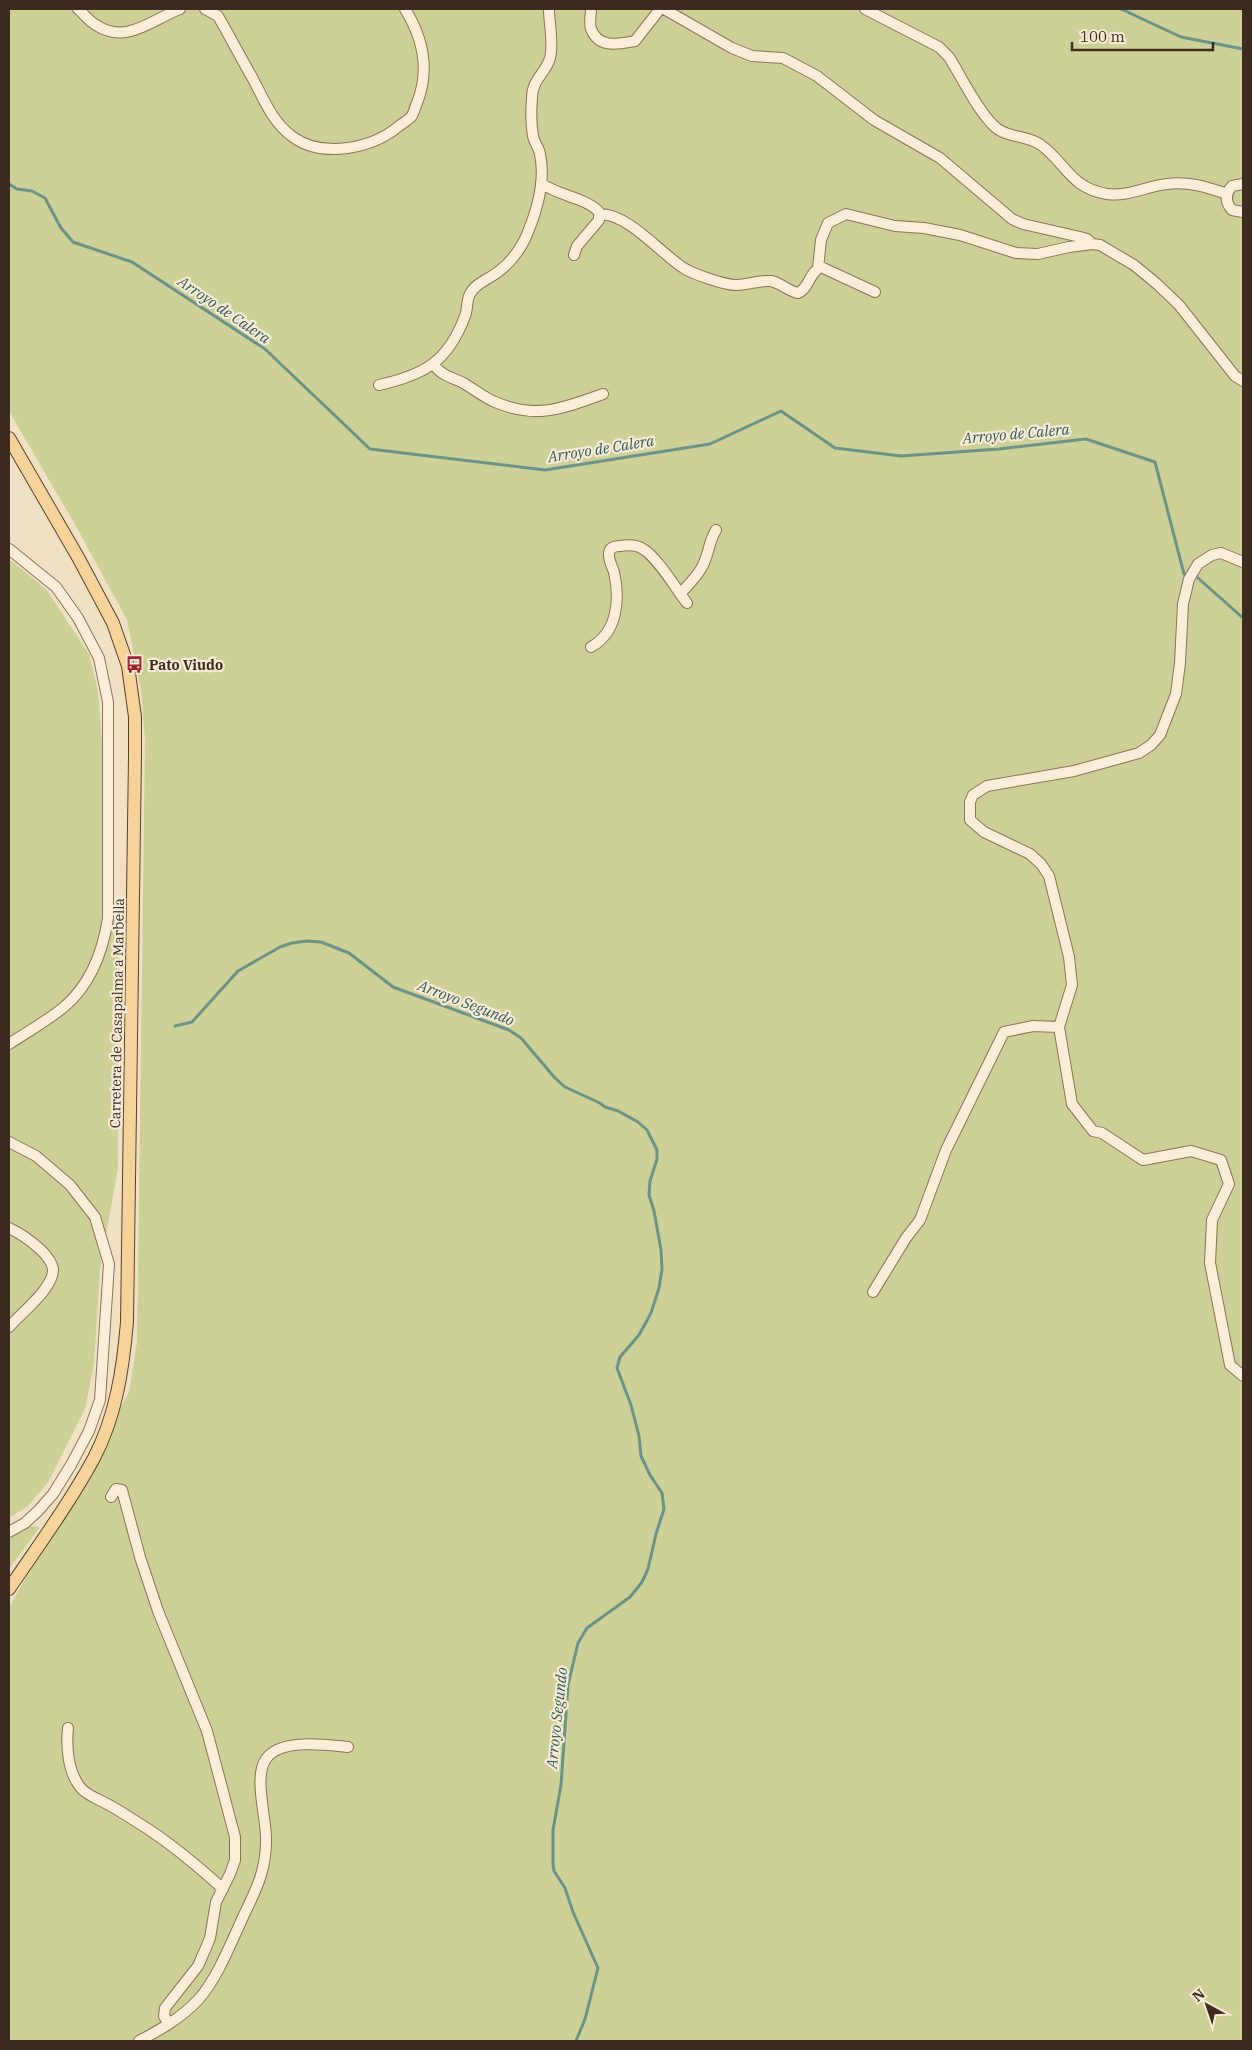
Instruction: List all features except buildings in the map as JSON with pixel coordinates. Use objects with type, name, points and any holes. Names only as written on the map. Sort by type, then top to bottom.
[{"type":"main road","name":"Carretera de Casapalma a Marbella","points":[[9,438],[80,559],[113,623],[128,666],[135,717],[135,755],[127,1322],[124,1359],[118,1390],[109,1420],[94,1457],[64,1507],[9,1589]]},
{"type":"street","points":[[78,9],[96,25],[116,34],[138,29],[180,9]]},
{"type":"street","points":[[205,9],[218,16],[276,122],[294,138],[315,147],[344,149],[367,145],[391,133],[411,116],[423,79],[423,52],[418,32],[406,9]]},
{"type":"street","points":[[379,385],[402,380],[434,364],[458,332],[466,314],[470,293],[514,257],[524,239],[535,211],[541,183],[540,154],[533,136],[532,97],[534,84],[550,59],[549,9]]},
{"type":"street","points":[[591,9],[590,28],[600,41],[614,45],[635,41],[660,9]]},
{"type":"street","points":[[664,9],[732,48],[752,56],[783,58],[817,76],[874,120],[940,158],[1012,219],[1023,224],[1087,239],[1092,244]]},
{"type":"street","points":[[865,9],[939,48],[948,57],[993,126],[1005,133],[1031,140],[1041,145],[1076,180],[1090,189],[1119,194],[1180,182],[1202,186],[1227,194]]},
{"type":"street","points":[[541,183],[550,190],[587,204],[600,214],[606,214],[626,223],[687,270],[735,285],[759,281],[772,282],[798,293],[803,290],[807,281],[818,268],[821,240],[828,224],[846,214],[895,226],[924,228],[960,235],[1022,254],[1038,254],[1048,250],[1092,244],[1100,245],[1113,252],[1157,284],[1179,305],[1235,376],[1243,381]]},
{"type":"street","points":[[1243,184],[1232,186],[1227,194],[1229,206],[1236,212],[1243,212]]},
{"type":"street","points":[[574,255],[577,246],[598,222],[600,214]]},
{"type":"street","points":[[818,268],[824,268],[875,292]]},
{"type":"street","points":[[434,364],[437,370],[494,402],[511,408],[537,412],[558,410],[603,394]]},
{"type":"street","points":[[680,594],[696,577],[704,564],[711,539],[716,530]]},
{"type":"street","points":[[591,647],[599,642],[613,623],[618,604],[616,584],[608,556],[614,546],[643,548],[660,566],[687,603]]},
{"type":"street","points":[[9,550],[56,587],[78,618],[99,658],[108,702],[109,762],[108,918],[105,940],[88,980],[65,1006],[9,1044]]},
{"type":"street","points":[[1243,562],[1221,554],[1212,555],[1198,564],[1189,579],[1183,604],[1180,664],[1176,694],[1160,735],[1151,745],[1139,753],[1074,771],[987,786],[973,795],[970,802],[970,820],[984,832],[1030,854],[1041,864],[1049,876],[1069,957],[1072,985],[1059,1026],[1072,1104],[1094,1131],[1102,1133],[1143,1160],[1191,1151],[1221,1160],[1229,1184],[1212,1220],[1210,1264],[1230,1364],[1243,1376]]},
{"type":"street","points":[[873,1292],[906,1238],[920,1220],[949,1142],[1004,1032],[1033,1026],[1059,1026]]},
{"type":"street","points":[[9,1142],[36,1156],[70,1185],[95,1217],[109,1264],[100,1400],[89,1430],[53,1494],[38,1512],[25,1523],[9,1532]]},
{"type":"street","points":[[9,1228],[27,1237],[47,1256],[53,1268],[51,1278],[44,1290],[9,1327]]},
{"type":"street","points":[[111,1497],[116,1489],[122,1490],[140,1557],[158,1611],[207,1731],[235,1837],[235,1860],[216,1902],[210,1938],[198,1966],[165,2008],[164,2016],[168,2024]]},
{"type":"street","points":[[68,1728],[68,1751],[75,1779],[81,1788],[89,1795],[148,1829],[185,1856],[222,1889]]},
{"type":"street","points":[[139,2041],[168,2024],[198,2000],[215,1974],[262,1875],[266,1842],[260,1779],[261,1769],[266,1759],[282,1747],[322,1745],[348,1747]]},
{"type":"green space","points":[[9,9],[1243,9],[1243,2041],[9,2041],[9,1608],[129,1392],[137,1342],[145,740],[141,690],[127,620],[77,528],[9,411]]},
{"type":"green space","points":[[9,559],[46,589],[89,654],[98,691],[120,976],[118,1168],[100,1269],[94,1364],[85,1409],[49,1481],[28,1506],[9,1518]]},
{"type":"green space","points":[[29,1526],[40,1527],[9,1569],[9,1539]]},
{"type":"waterway","points":[[1121,9],[1181,37],[1243,49]]},
{"type":"waterway","name":"Arroyo de Calera","points":[[9,184],[17,189],[32,191],[45,198],[61,228],[73,242],[132,262],[265,349],[370,449],[545,470],[710,444],[781,411],[835,448],[901,456],[999,449],[1086,439],[1155,462],[1184,574]]},
{"type":"waterway","name":"Arroyo de Calera","points":[[1198,578],[1243,618]]},
{"type":"waterway","name":"Arroyo Segundo","points":[[175,1026],[192,1022],[238,971],[280,947],[307,941],[321,942],[349,953],[393,987],[509,1030],[521,1038],[565,1087],[638,1122],[647,1130],[657,1150],[657,1159],[650,1181],[649,1195],[661,1250],[662,1269],[659,1288],[651,1313],[639,1335],[620,1357],[617,1368],[631,1405],[639,1436],[641,1456],[650,1475],[662,1493],[664,1509],[648,1569],[642,1582],[630,1597],[587,1628],[578,1643],[568,1685],[561,1785],[553,1830],[554,1871],[565,1888],[573,1912],[598,1968],[585,2019],[576,2041]]},
{"type":"place","name":"Pato Viudo","points":[[135,665]]}]
